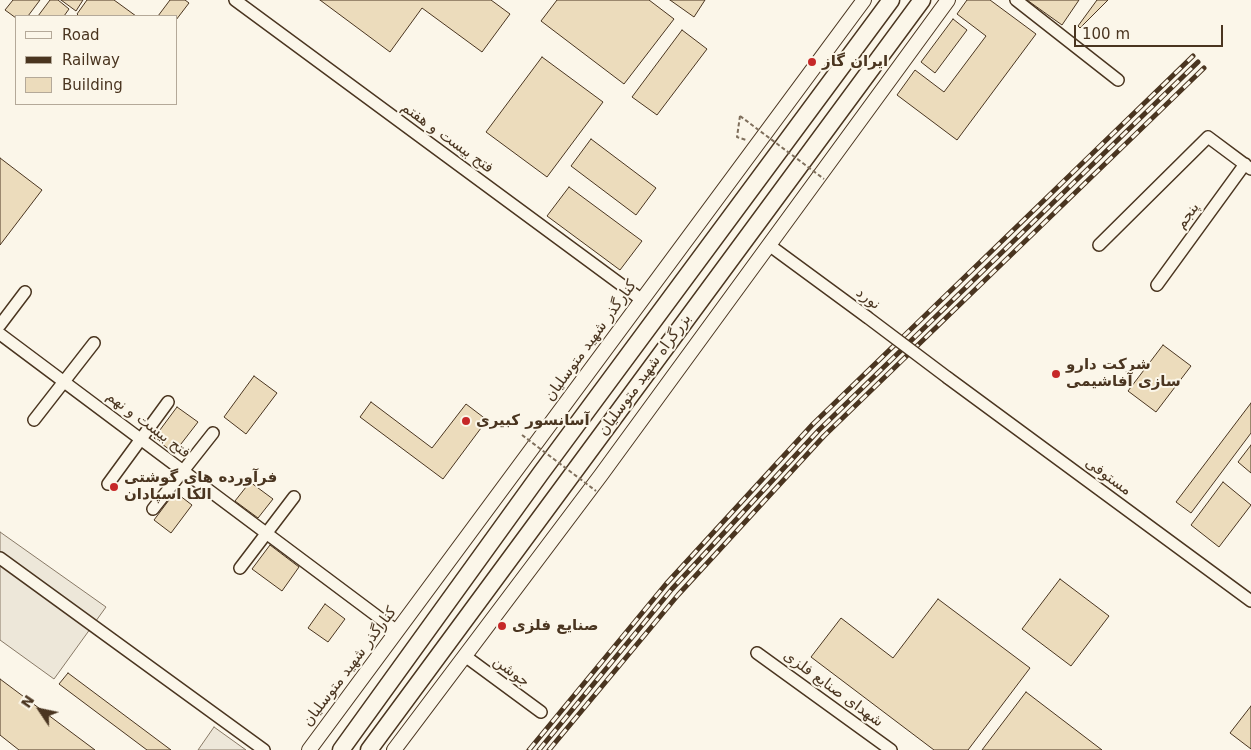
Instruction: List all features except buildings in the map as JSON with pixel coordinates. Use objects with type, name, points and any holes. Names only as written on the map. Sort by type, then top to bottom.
[{"type":"highway","name":"بزرگراه شهید متوسلیان","points":[[341,750],[552,458],[891,0]]},
{"type":"highway","name":"بزرگراه شهید متوسلیان","points":[[369,750],[922,0]]},
{"type":"main road","points":[[394,750],[607,467],[948,0]]},
{"type":"main road","name":"کنارگذر شهید متوسلیان","points":[[309,750],[642,300],[860,1]]},
{"type":"street","name":"فتح بیست و هفتم","points":[[235,0],[642,300]]},
{"type":"street","points":[[1016,0],[1118,80]]},
{"type":"street","points":[[1099,245],[1208,137],[1248,167]]},
{"type":"street","name":"پنجم","points":[[1156,285],[1248,167]]},
{"type":"street","name":"نورد","points":[[769,245],[948,378]]},
{"type":"street","points":[[0,325],[25,292]]},
{"type":"street","name":"فتح بیست و نهم","points":[[0,334],[397,631]]},
{"type":"street","points":[[34,420],[94,343]]},
{"type":"street","name":"مستوفی","points":[[948,378],[1251,601]]},
{"type":"street","points":[[108,484],[168,402]]},
{"type":"street","points":[[153,509],[213,433]]},
{"type":"street","points":[[240,568],[294,497]]},
{"type":"street","points":[[0,558],[264,750]]},
{"type":"street","name":"شهدای صنایع فلزی","points":[[757,653],[891,750]]},
{"type":"street","name":"جوشن","points":[[465,656],[541,712]]},
{"type":"path","points":[[737,137],[740,116],[824,179]]},
{"type":"path","points":[[522,435],[596,492]]},
{"type":"shaded area","points":[[0,532],[106,607],[54,679],[0,640]]},
{"type":"shaded area","points":[[214,727],[246,750],[198,750]]},
{"type":"railway","points":[[529,750],[666,584],[813,424],[1193,56]]},
{"type":"railway","points":[[539,750],[672,589],[819,430],[1198,62]]},
{"type":"railway","points":[[549,750],[678,595],[824,436],[1204,68]]},
{"type":"place","name":"ایران گاز","points":[[812,62]]},
{"type":"place","name":"شرکت دارو سازی آفاشیمی","points":[[1056,374]]},
{"type":"place","name":"آسانسور کبیری","points":[[466,421]]},
{"type":"place","name":"فرآورده های گوشتی الکا اسپادان","points":[[114,487]]},
{"type":"place","name":"صنایع فلزی","points":[[502,626]]}]
